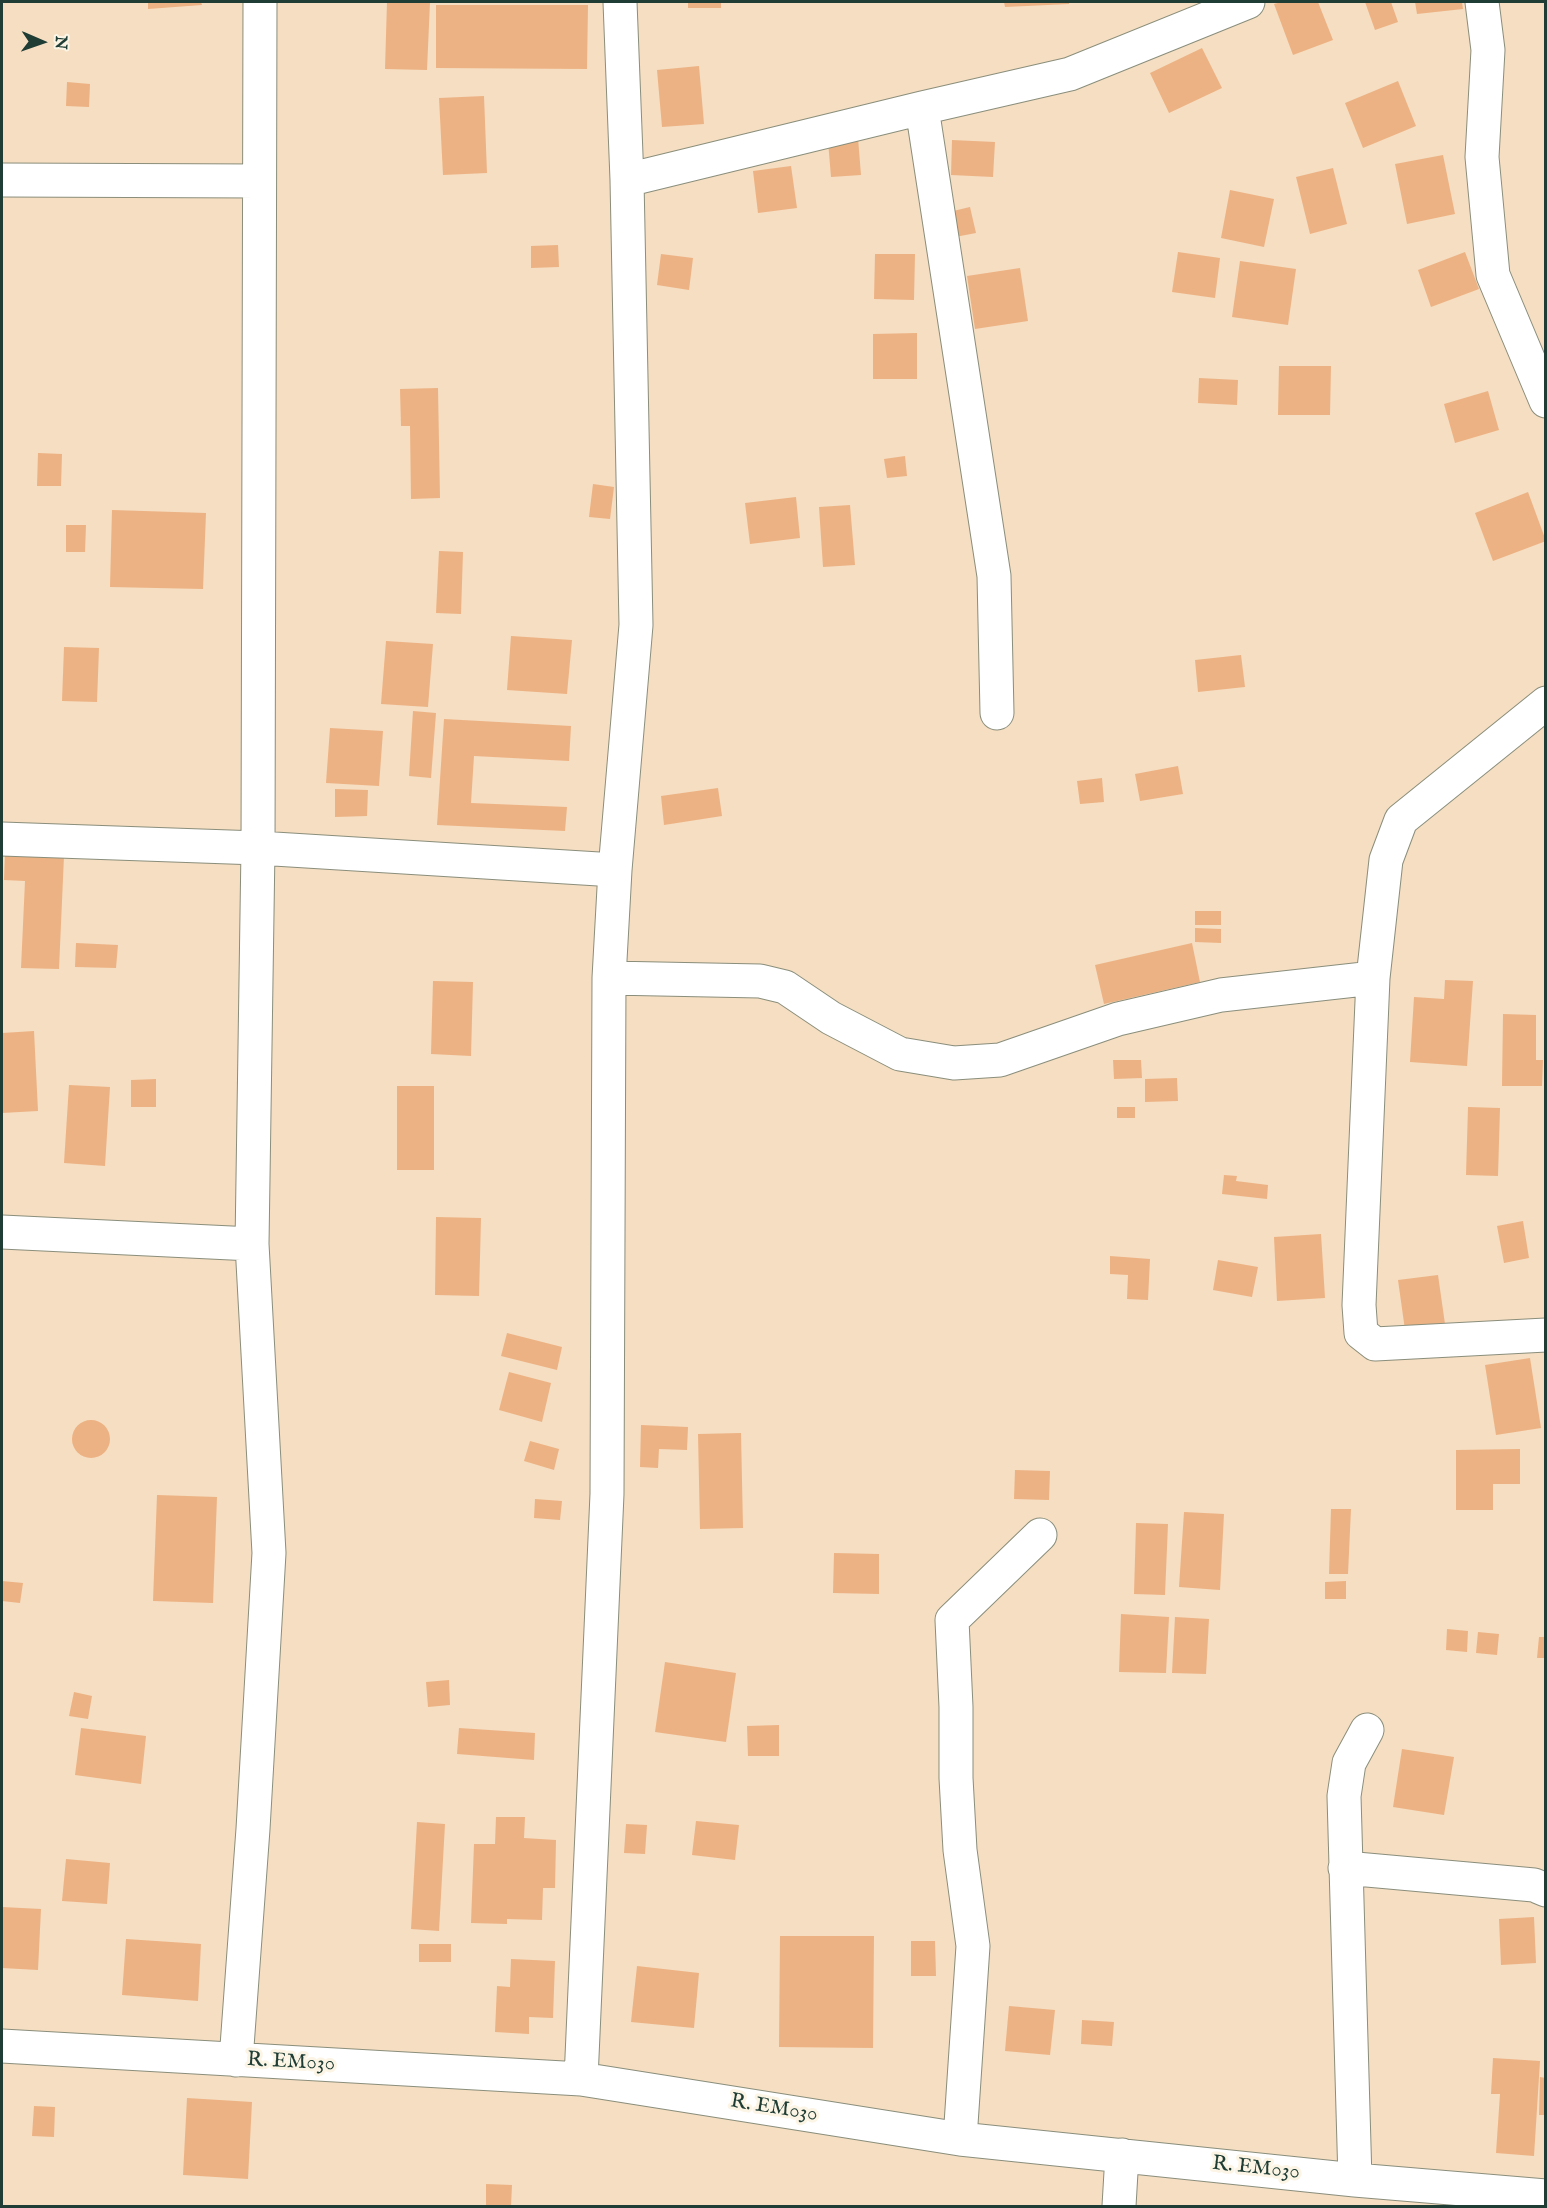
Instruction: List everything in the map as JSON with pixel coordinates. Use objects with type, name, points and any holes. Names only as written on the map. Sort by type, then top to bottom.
[{"type":"street","points":[[236,2060],[254,1818],[269,1553],[252,1244],[258,848],[260,2]]},
{"type":"street","points":[[581,2079],[607,1494],[609,978],[615,870],[636,625],[627,180],[620,2]]},
{"type":"street","points":[[627,180],[1070,74],[1248,2]]},
{"type":"street","points":[[1482,2],[1488,50],[1482,157],[1493,275],[1544,395]]},
{"type":"street","points":[[922,108],[994,576],[997,713]]},
{"type":"street","points":[[2,180],[260,181]]},
{"type":"street","points":[[1545,704],[1401,820],[1386,860],[1373,978],[1359,1305],[1361,1333],[1375,1344],[1545,1335]]},
{"type":"street","points":[[2,839],[258,848],[615,870]]},
{"type":"street","points":[[609,978],[760,981],[785,987],[831,1018],[900,1054],[954,1063],[1000,1060],[1118,1018],[1221,995],[1373,978]]},
{"type":"street","points":[[2,1232],[252,1244]]},
{"type":"street","points":[[960,2139],[973,1946],[959,1826],[952,1620],[1040,1535]]},
{"type":"street","points":[[1355,2180],[1344,1796],[1349,1764],[1366,1730]]},
{"type":"street","points":[[1345,1868],[1534,1885],[1545,1890]]},
{"type":"street","name":"R. EM030","points":[[2,2046],[581,2079],[960,2139],[1355,2180],[1545,2196]]},
{"type":"street","points":[[1119,2206],[1122,2155]]},
{"type":"building","points":[[148,2],[201,2],[202,5],[148,9]]},
{"type":"building","points":[[387,2],[430,2],[427,70],[385,69]]},
{"type":"building","points":[[688,2],[721,2],[721,8],[688,8]]},
{"type":"building","points":[[1004,2],[1069,2],[1069,4],[1005,7]]},
{"type":"building","points":[[1318,2],[1333,40],[1293,55],[1274,4]]},
{"type":"building","points":[[1365,2],[1391,2],[1398,22],[1375,30]]},
{"type":"building","points":[[1415,2],[1462,2],[1463,9],[1417,14]]},
{"type":"building","points":[[436,5],[588,5],[587,69],[436,68]]},
{"type":"building","points":[[1202,48],[1222,88],[1169,113],[1150,73]]},
{"type":"building","points":[[699,66],[704,124],[662,127],[657,70]]},
{"type":"building","points":[[1398,81],[1416,126],[1363,148],[1345,103]]},
{"type":"building","points":[[67,82],[90,84],[89,107],[66,106]]},
{"type":"building","points":[[484,96],[487,173],[443,175],[439,98]]},
{"type":"building","points":[[858,138],[861,175],[831,177],[828,141]]},
{"type":"building","points":[[952,140],[995,142],[993,177],[951,175]]},
{"type":"building","points":[[1443,155],[1455,214],[1407,224],[1395,164]]},
{"type":"building","points":[[791,166],[797,208],[758,213],[753,171]]},
{"type":"building","points":[[1333,168],[1347,224],[1310,234],[1296,177]]},
{"type":"building","points":[[1230,190],[1274,199],[1264,247],[1221,238]]},
{"type":"building","points":[[970,207],[976,233],[955,237],[949,212]]},
{"type":"building","points":[[558,245],[559,267],[531,268],[531,246]]},
{"type":"building","points":[[1178,252],[1220,258],[1215,298],[1172,292]]},
{"type":"building","points":[[1465,252],[1479,289],[1431,307],[1418,270]]},
{"type":"building","points":[[661,254],[693,258],[689,290],[657,285]]},
{"type":"building","points":[[875,254],[915,254],[914,300],[874,299]]},
{"type":"building","points":[[1240,261],[1296,269],[1288,325],[1232,317]]},
{"type":"building","points":[[1020,268],[1028,321],[975,329],[967,276]]},
{"type":"building","points":[[917,333],[917,379],[873,379],[873,334]]},
{"type":"building","points":[[1279,366],[1331,366],[1330,415],[1278,415]]},
{"type":"building","points":[[1199,378],[1238,380],[1237,405],[1198,403]]},
{"type":"building","points":[[438,388],[440,498],[411,499],[410,426],[401,426],[400,389]]},
{"type":"building","points":[[1488,391],[1499,430],[1455,443],[1444,404]]},
{"type":"building","points":[[38,453],[62,454],[61,486],[37,486]]},
{"type":"building","points":[[905,456],[907,476],[887,478],[884,459]]},
{"type":"building","points":[[593,484],[614,487],[610,519],[589,517]]},
{"type":"building","points":[[1528,492],[1546,541],[1493,561],[1475,513]]},
{"type":"building","points":[[796,497],[800,538],[750,544],[745,503]]},
{"type":"building","points":[[850,505],[855,565],[823,567],[819,507]]},
{"type":"building","points":[[112,510],[206,513],[203,589],[110,587]]},
{"type":"building","points":[[66,525],[86,525],[85,552],[66,552]]},
{"type":"building","points":[[439,551],[463,552],[461,614],[436,613]]},
{"type":"building","points":[[511,636],[572,640],[567,694],[507,690]]},
{"type":"building","points":[[386,641],[433,644],[428,707],[381,704]]},
{"type":"building","points":[[64,647],[99,648],[97,702],[62,701]]},
{"type":"building","points":[[1241,655],[1245,687],[1198,692],[1195,660]]},
{"type":"building","points":[[413,711],[436,713],[431,778],[409,776]]},
{"type":"building","points":[[444,719],[571,726],[569,761],[474,756],[471,803],[567,807],[565,831],[437,825]]},
{"type":"building","points":[[330,728],[383,731],[379,786],[326,783]]},
{"type":"building","points":[[1178,766],[1183,794],[1140,801],[1135,774]]},
{"type":"building","points":[[1102,778],[1104,802],[1080,804],[1077,781]]},
{"type":"building","points":[[718,788],[722,816],[664,825],[661,796]]},
{"type":"building","points":[[335,789],[368,790],[367,816],[335,817]]},
{"type":"building","points":[[5,853],[64,856],[59,969],[21,968],[25,881],[4,880]]},
{"type":"building","points":[[1195,911],[1221,911],[1221,925],[1195,925]]},
{"type":"building","points":[[1195,928],[1221,929],[1221,943],[1195,942]]},
{"type":"building","points":[[76,943],[118,945],[116,968],[75,967]]},
{"type":"building","points":[[1192,943],[1200,982],[1104,1004],[1095,965]]},
{"type":"building","points":[[1445,980],[1473,981],[1467,1066],[1410,1062],[1414,997],[1444,999]]},
{"type":"building","points":[[433,981],[473,982],[471,1056],[431,1054]]},
{"type":"building","points":[[1503,1014],[1536,1015],[1536,1060],[1543,1060],[1542,1086],[1502,1086]]},
{"type":"building","points":[[34,1031],[38,1111],[2,1113],[2,1033]]},
{"type":"building","points":[[1113,1060],[1141,1060],[1142,1078],[1114,1079]]},
{"type":"building","points":[[1177,1078],[1178,1101],[1145,1102],[1145,1079]]},
{"type":"building","points":[[156,1079],[156,1107],[131,1107],[131,1080]]},
{"type":"building","points":[[69,1085],[110,1087],[105,1166],[64,1163]]},
{"type":"building","points":[[397,1086],[434,1086],[434,1170],[397,1170]]},
{"type":"building","points":[[1117,1107],[1135,1107],[1135,1118],[1117,1118]]},
{"type":"building","points":[[1468,1107],[1500,1108],[1498,1176],[1466,1175]]},
{"type":"building","points":[[1224,1175],[1237,1176],[1236,1181],[1268,1185],[1267,1199],[1222,1194]]},
{"type":"building","points":[[436,1217],[481,1218],[479,1296],[435,1295]]},
{"type":"building","points":[[1523,1221],[1529,1258],[1504,1263],[1497,1226]]},
{"type":"building","points":[[1321,1234],[1325,1298],[1277,1301],[1274,1237]]},
{"type":"building","points":[[1110,1256],[1150,1259],[1148,1300],[1127,1299],[1128,1275],[1110,1274]]},
{"type":"building","points":[[1218,1260],[1258,1267],[1252,1297],[1213,1290]]},
{"type":"building","points":[[1438,1275],[1445,1324],[1405,1330],[1398,1280]]},
{"type":"building","points":[[507,1333],[562,1347],[557,1370],[501,1356]]},
{"type":"building","points":[[1530,1358],[1541,1428],[1496,1435],[1485,1365]]},
{"type":"building","points":[[509,1372],[551,1383],[542,1422],[499,1410]]},
{"type":"building","points":[[91,1420],[104,1426],[110,1439],[104,1452],[91,1458],[78,1452],[72,1439],[78,1426]]},
{"type":"building","points":[[641,1425],[688,1427],[687,1450],[659,1449],[658,1468],[640,1467]]},
{"type":"building","points":[[741,1433],[743,1528],[700,1529],[698,1434]]},
{"type":"building","points":[[530,1441],[559,1449],[554,1470],[524,1461]]},
{"type":"building","points":[[1520,1449],[1520,1484],[1493,1484],[1493,1510],[1456,1510],[1456,1450]]},
{"type":"building","points":[[1015,1470],[1050,1471],[1049,1500],[1014,1499]]},
{"type":"building","points":[[157,1495],[217,1497],[213,1603],[153,1601]]},
{"type":"building","points":[[535,1499],[562,1501],[560,1520],[534,1518]]},
{"type":"building","points":[[1331,1509],[1351,1509],[1348,1574],[1329,1574]]},
{"type":"building","points":[[1184,1512],[1224,1514],[1220,1590],[1179,1587]]},
{"type":"building","points":[[1136,1523],[1168,1524],[1165,1595],[1134,1594]]},
{"type":"building","points":[[834,1553],[879,1554],[879,1594],[833,1593]]},
{"type":"building","points":[[2,1581],[23,1583],[20,1603],[2,1601]]},
{"type":"building","points":[[1346,1581],[1346,1599],[1325,1599],[1325,1582]]},
{"type":"building","points":[[1121,1614],[1169,1617],[1166,1673],[1119,1672]]},
{"type":"building","points":[[1175,1617],[1209,1619],[1206,1674],[1172,1673]]},
{"type":"building","points":[[1447,1629],[1468,1631],[1467,1652],[1446,1650]]},
{"type":"building","points":[[1478,1632],[1499,1634],[1497,1655],[1476,1653]]},
{"type":"building","points":[[1539,1637],[1546,1637],[1546,1658],[1537,1658]]},
{"type":"building","points":[[665,1662],[736,1673],[726,1742],[655,1732]]},
{"type":"building","points":[[449,1680],[450,1705],[428,1707],[426,1682]]},
{"type":"building","points":[[74,1692],[92,1696],[88,1719],[69,1716]]},
{"type":"building","points":[[779,1725],[779,1756],[748,1756],[747,1726]]},
{"type":"building","points":[[81,1728],[146,1736],[141,1784],[75,1775]]},
{"type":"building","points":[[459,1728],[535,1733],[534,1760],[457,1754]]},
{"type":"building","points":[[1402,1749],[1454,1757],[1444,1815],[1393,1807]]},
{"type":"building","points":[[496,1817],[525,1817],[524,1838],[556,1840],[555,1888],[543,1888],[542,1920],[507,1919],[507,1924],[471,1923],[474,1844],[495,1844]]},
{"type":"building","points":[[696,1821],[739,1825],[735,1860],[692,1855]]},
{"type":"building","points":[[417,1822],[445,1824],[439,1931],[411,1929]]},
{"type":"building","points":[[626,1824],[647,1825],[645,1854],[624,1853]]},
{"type":"building","points":[[66,1859],[110,1863],[107,1904],[62,1901]]},
{"type":"building","points":[[2,1907],[41,1909],[38,1970],[2,1968]]},
{"type":"building","points":[[1534,1917],[1536,1963],[1501,1965],[1499,1919]]},
{"type":"building","points":[[780,1936],[874,1936],[873,2048],[779,2047]]},
{"type":"building","points":[[126,1939],[201,1944],[198,2001],[122,1995]]},
{"type":"building","points":[[911,1941],[935,1941],[936,1976],[911,1976]]},
{"type":"building","points":[[419,1944],[451,1944],[451,1962],[419,1962]]},
{"type":"building","points":[[511,1959],[555,1961],[553,2018],[529,2017],[529,2034],[495,2032],[497,1986],[510,1987]]},
{"type":"building","points":[[637,1966],[699,1973],[694,2028],[631,2022]]},
{"type":"building","points":[[1009,2006],[1055,2010],[1050,2055],[1005,2051]]},
{"type":"building","points":[[1082,2020],[1114,2022],[1112,2046],[1081,2044]]},
{"type":"building","points":[[1493,2058],[1540,2061],[1534,2156],[1496,2153],[1500,2094],[1491,2094]]},
{"type":"building","points":[[1540,2077],[1546,2078],[1546,2115],[1539,2115]]},
{"type":"building","points":[[187,2098],[252,2102],[248,2179],[183,2175]]},
{"type":"building","points":[[34,2106],[55,2107],[54,2137],[32,2136]]},
{"type":"building","points":[[486,2184],[512,2185],[511,2206],[486,2206]]}]
